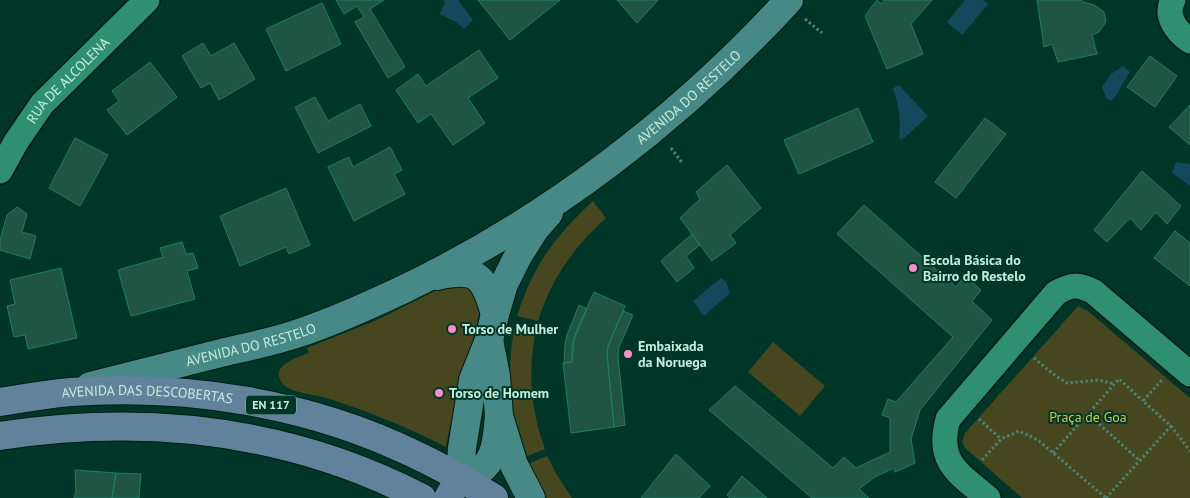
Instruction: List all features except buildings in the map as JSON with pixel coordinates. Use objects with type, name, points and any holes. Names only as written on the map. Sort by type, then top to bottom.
[{"type":"main road","name":"AVENIDA DAS DESCOBERTAS","points":[[0,402],[70,392],[120,390],[170,391],[221,396],[271,405],[320,418],[368,434],[415,454],[454,488]]},
{"type":"main road","points":[[0,436],[72,428],[120,426],[168,427],[216,432],[310,452],[355,468],[422,498]]},
{"type":"main road","name":"EN 117","points":[[454,488],[494,498]]},
{"type":"street","name":"RUA DE ALCOLENA","points":[[0,171],[16,142],[42,104],[147,0]]},
{"type":"street","points":[[1173,0],[1171,3],[1171,19],[1181,34],[1190,41]]},
{"type":"street","name":"AVENIDA DO RESTELO","points":[[454,488],[473,380],[489,340],[504,284],[518,256],[535,229],[556,205],[632,146],[729,61],[795,8]]},
{"type":"street","name":"AVENIDA DO RESTELO","points":[[70,392],[294,335],[370,305],[425,279],[478,250],[580,185]]},
{"type":"street","name":"AVENIDA DO RESTELO","points":[[425,279],[459,271],[471,274],[481,280],[488,290],[495,314]]},
{"type":"street","points":[[988,498],[955,470],[946,454],[943,436],[948,419],[1056,293],[1068,286],[1081,286],[1094,292],[1184,369]]},
{"type":"street","name":"AVENIDA DO RESTELO","points":[[454,488],[478,471],[488,461],[495,448],[499,416],[496,376],[489,340]]},
{"type":"street","name":"AVENIDA DO RESTELO","points":[[499,416],[514,465],[531,498]]},
{"type":"path","points":[[795,8],[822,34]]},
{"type":"path","points":[[666,142],[683,164]]},
{"type":"path","points":[[1015,341],[1053,374],[1067,383],[1098,380],[1115,384]]},
{"type":"path","points":[[1143,401],[1184,369]]},
{"type":"path","points":[[1053,453],[1120,380],[1171,426],[1190,451]]},
{"type":"path","points":[[1088,414],[1140,461]]},
{"type":"path","points":[[966,479],[1001,439],[1019,430],[1038,440],[1106,498],[1171,426]]},
{"type":"green space","points":[[593,201],[606,218],[583,241],[565,265],[550,291],[538,321],[517,316],[530,282],[546,253],[567,227]]},
{"type":"green space","points":[[451,283],[474,288],[480,310],[463,380],[455,425],[450,425],[446,447],[372,414],[286,387],[279,378],[281,368],[291,360],[309,353],[307,348],[377,320]]},
{"type":"green space","name":"Praça de Goa","points":[[1078,306],[1088,311],[1190,398],[1190,498],[1022,498],[965,448],[962,442],[965,433]]},
{"type":"green space","points":[[515,323],[536,329],[531,375],[533,404],[545,449],[525,457],[512,407],[510,375]]},
{"type":"green space","points":[[773,342],[825,386],[800,416],[748,372]]},
{"type":"green space","points":[[547,456],[572,498],[547,498],[539,486],[528,464]]},
{"type":"water","points":[[443,0],[458,0],[473,20],[464,29],[456,22],[440,14],[445,2]]},
{"type":"water","points":[[965,0],[983,0],[988,4],[962,35],[947,22]]},
{"type":"water","points":[[1123,66],[1130,72],[1111,101],[1106,98],[1102,87],[1111,74]]},
{"type":"water","points":[[896,86],[900,86],[928,116],[902,140],[899,138],[899,113],[893,89]]},
{"type":"water","points":[[1176,162],[1190,164],[1190,186],[1172,173]]},
{"type":"water","points":[[721,278],[726,282],[730,293],[704,316],[693,301]]},
{"type":"place","name":"Escola Básica do Bairro do Restelo","points":[[913,268]]},
{"type":"place","name":"Torso de Mulher","points":[[452,329]]},
{"type":"place","name":"Embaixada da Noruega","points":[[628,354]]},
{"type":"place","name":"Torso de Homem","points":[[439,393]]}]
